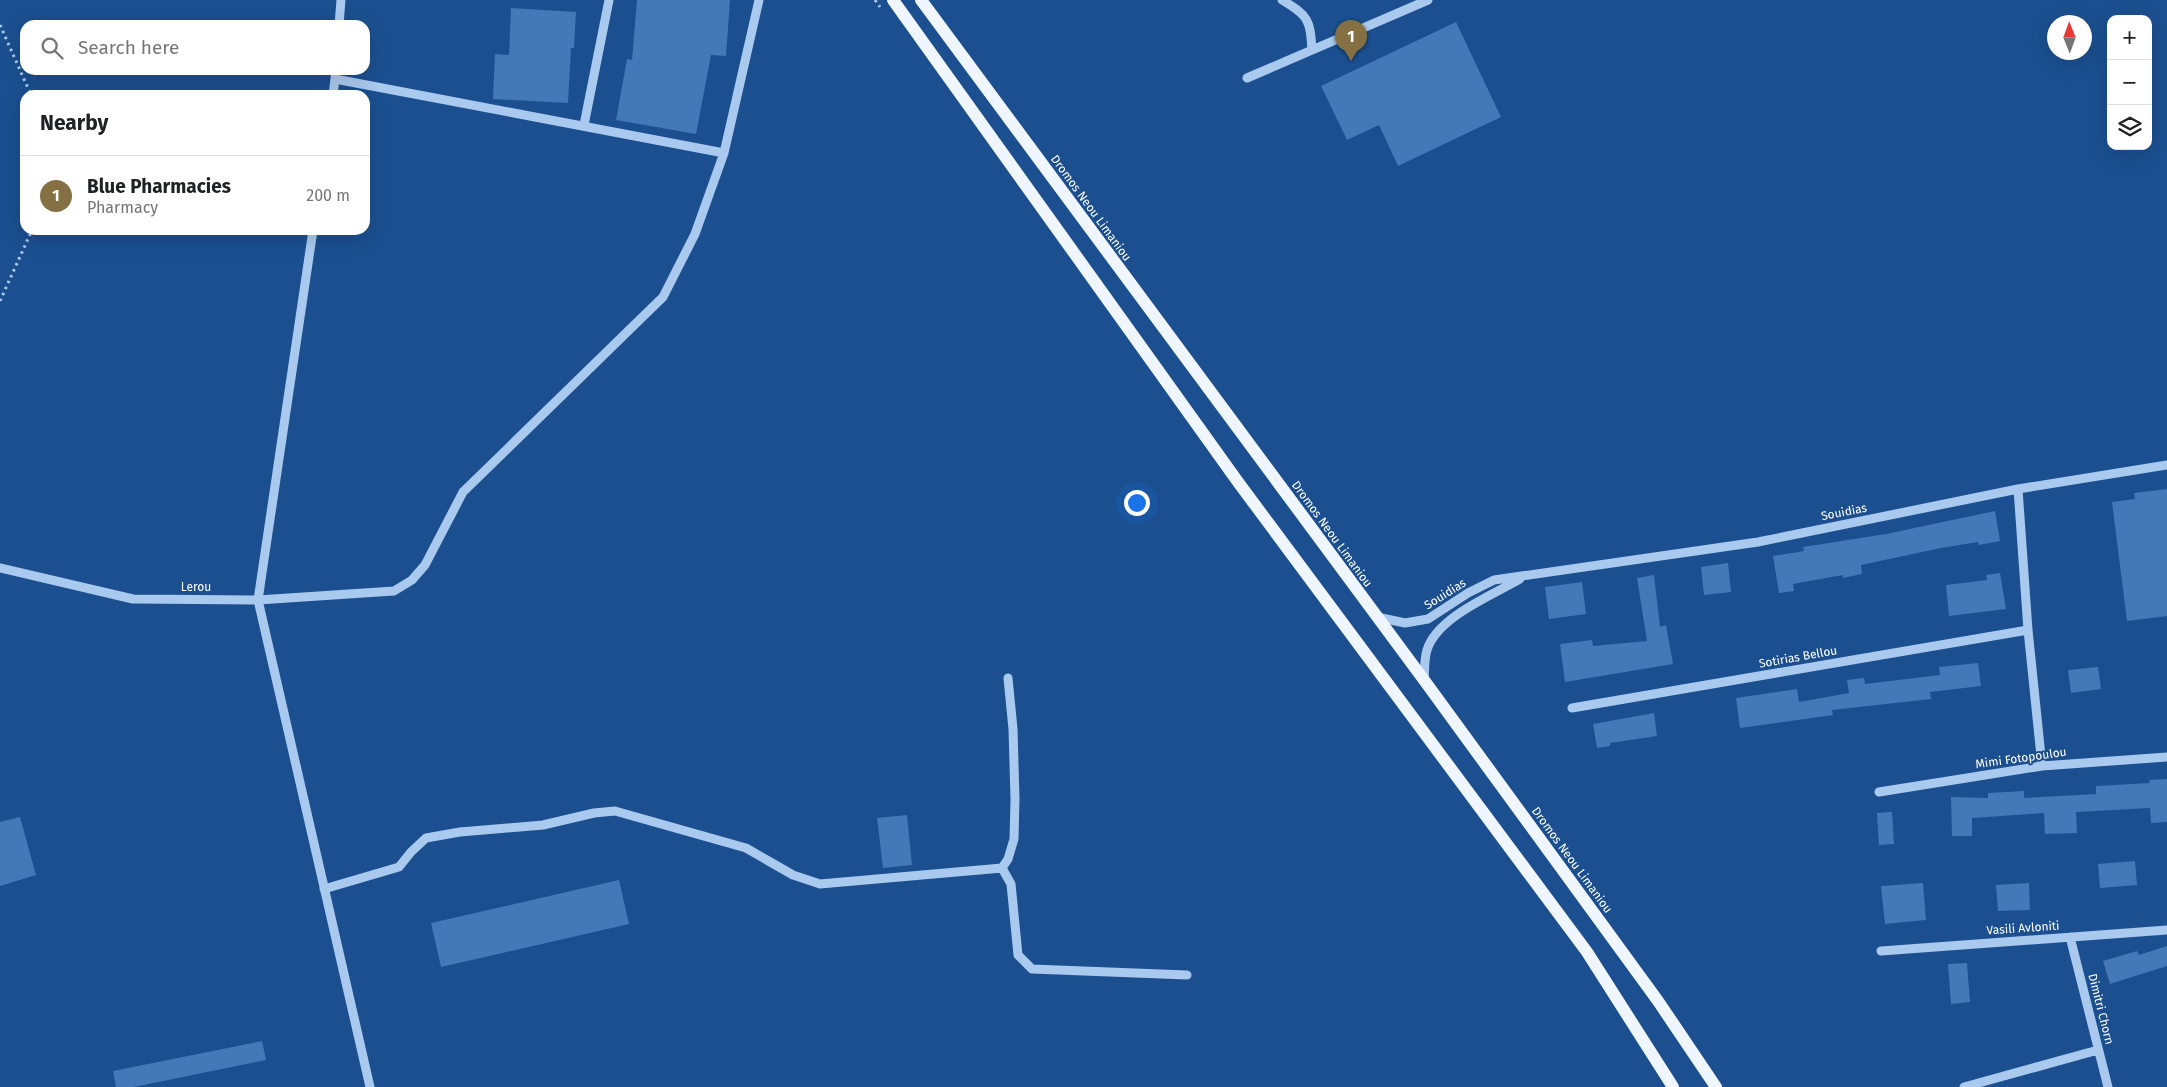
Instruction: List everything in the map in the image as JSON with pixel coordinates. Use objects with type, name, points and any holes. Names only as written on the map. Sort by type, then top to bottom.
[{"type":"main road","points":[[893,0],[1238,482],[1587,952],[1674,1087]]},
{"type":"main road","name":"Dromos Neou Limaniou","points":[[921,0],[1424,680],[1658,1001],[1716,1087]]},
{"type":"street","points":[[339,20],[341,0]]},
{"type":"street","points":[[584,125],[609,0]]},
{"type":"street","points":[[340,75],[724,153],[759,0]]},
{"type":"street","points":[[1282,0],[1298,9],[1310,22],[1312,50]]},
{"type":"street","points":[[1248,78],[1428,0]]},
{"type":"street","points":[[333,90],[335,75]]},
{"type":"street","name":"Lerou","points":[[0,568],[133,599],[258,600],[394,591],[412,580],[425,564],[463,492],[664,297],[696,234],[724,153]]},
{"type":"street","points":[[312,235],[258,600],[370,1087]]},
{"type":"street","name":"Souidias","points":[[1376,617],[1405,624],[1428,619],[1468,593],[1494,580],[1758,542],[2018,490],[2167,466]]},
{"type":"street","points":[[2018,490],[2028,630],[2042,766]]},
{"type":"street","name":"Souidias","points":[[1424,680],[1427,649],[1437,632],[1471,605],[1525,576]]},
{"type":"street","name":"Sotirias Bellou","points":[[1572,708],[2028,630]]},
{"type":"street","points":[[1002,868],[1008,859],[1014,839],[1012,729],[1008,678]]},
{"type":"street","name":"Mimi Fotopoulou","points":[[1879,792],[2042,766],[2167,757]]},
{"type":"street","points":[[324,889],[399,867],[410,852],[426,838],[460,832],[543,825],[594,813],[615,811],[746,848],[793,875],[820,884],[1002,868]]},
{"type":"street","points":[[1002,868],[1011,884],[1018,955],[1032,969],[1187,975]]},
{"type":"street","name":"Vasili Avloniti","points":[[1881,951],[2167,930]]},
{"type":"street","name":"Dimitri Chorn","points":[[2070,937],[2108,1087]]},
{"type":"street","points":[[1964,1087],[2098,1050]]},
{"type":"path","points":[[0,26],[20,71]]},
{"type":"path","points":[[22,75],[29,90]]},
{"type":"path","points":[[0,301],[30,235]]},
{"type":"building","points":[[637,0],[730,0],[726,56],[711,55],[696,134],[616,120],[627,59],[632,60]]},
{"type":"building","points":[[511,8],[576,12],[574,48],[571,48],[568,103],[493,99],[495,54],[509,55]]},
{"type":"building","points":[[1456,22],[1501,117],[1398,166],[1379,125],[1347,140],[1321,86]]},
{"type":"building","points":[[2167,489],[2167,616],[2127,621],[2112,502],[2135,499],[2134,493]]},
{"type":"building","points":[[1995,511],[2000,541],[1979,545],[1978,542],[1941,548],[1861,565],[1862,574],[1843,578],[1843,575],[1793,584],[1794,591],[1779,593],[1773,556],[1804,551],[1803,547],[1886,534]]},
{"type":"building","points":[[1728,563],[1731,592],[1704,595],[1701,567]]},
{"type":"building","points":[[2000,573],[2006,609],[1949,616],[1946,585],[1987,580],[1986,575]]},
{"type":"building","points":[[1654,575],[1660,627],[1666,625],[1673,664],[1565,682],[1560,644],[1592,640],[1593,646],[1647,641],[1637,578]]},
{"type":"building","points":[[1582,582],[1586,614],[1549,619],[1545,587]]},
{"type":"building","points":[[1978,663],[1981,686],[1930,692],[1931,699],[1832,710],[1833,715],[1740,728],[1736,698],[1797,689],[1799,702],[1849,693],[1847,680],[1864,678],[1865,684],[1940,675],[1939,667]]},
{"type":"building","points":[[2098,667],[2101,689],[2071,693],[2068,670]]},
{"type":"building","points":[[1654,713],[1657,736],[1610,743],[1610,746],[1597,748],[1593,724]]},
{"type":"building","points":[[2167,779],[2167,822],[2151,823],[2150,808],[2076,812],[2077,833],[2045,834],[2044,813],[1972,818],[1972,836],[1952,836],[1951,797],[1988,798],[1988,793],[2024,791],[2024,798],[2096,794],[2096,786],[2150,783],[2149,780]]},
{"type":"building","points":[[1892,812],[1894,844],[1879,845],[1877,813]]},
{"type":"building","points":[[907,815],[912,865],[883,868],[877,818]]},
{"type":"building","points":[[20,817],[36,875],[0,886],[0,822]]},
{"type":"building","points":[[2135,861],[2137,885],[2100,888],[2098,864]]},
{"type":"building","points":[[619,880],[629,924],[441,967],[431,923]]},
{"type":"building","points":[[1923,883],[1926,920],[1885,924],[1881,886]]},
{"type":"building","points":[[2029,883],[2030,910],[1998,911],[1996,885]]},
{"type":"building","points":[[2167,946],[2167,966],[2110,984],[2103,961],[2137,951],[2139,955]]},
{"type":"building","points":[[1967,963],[1970,1002],[1951,1004],[1948,964]]},
{"type":"building","points":[[262,1041],[266,1060],[134,1087],[116,1087],[113,1071]]},
{"type":"place","name":"Blue Pharmacies","points":[[1351,61]]}]
